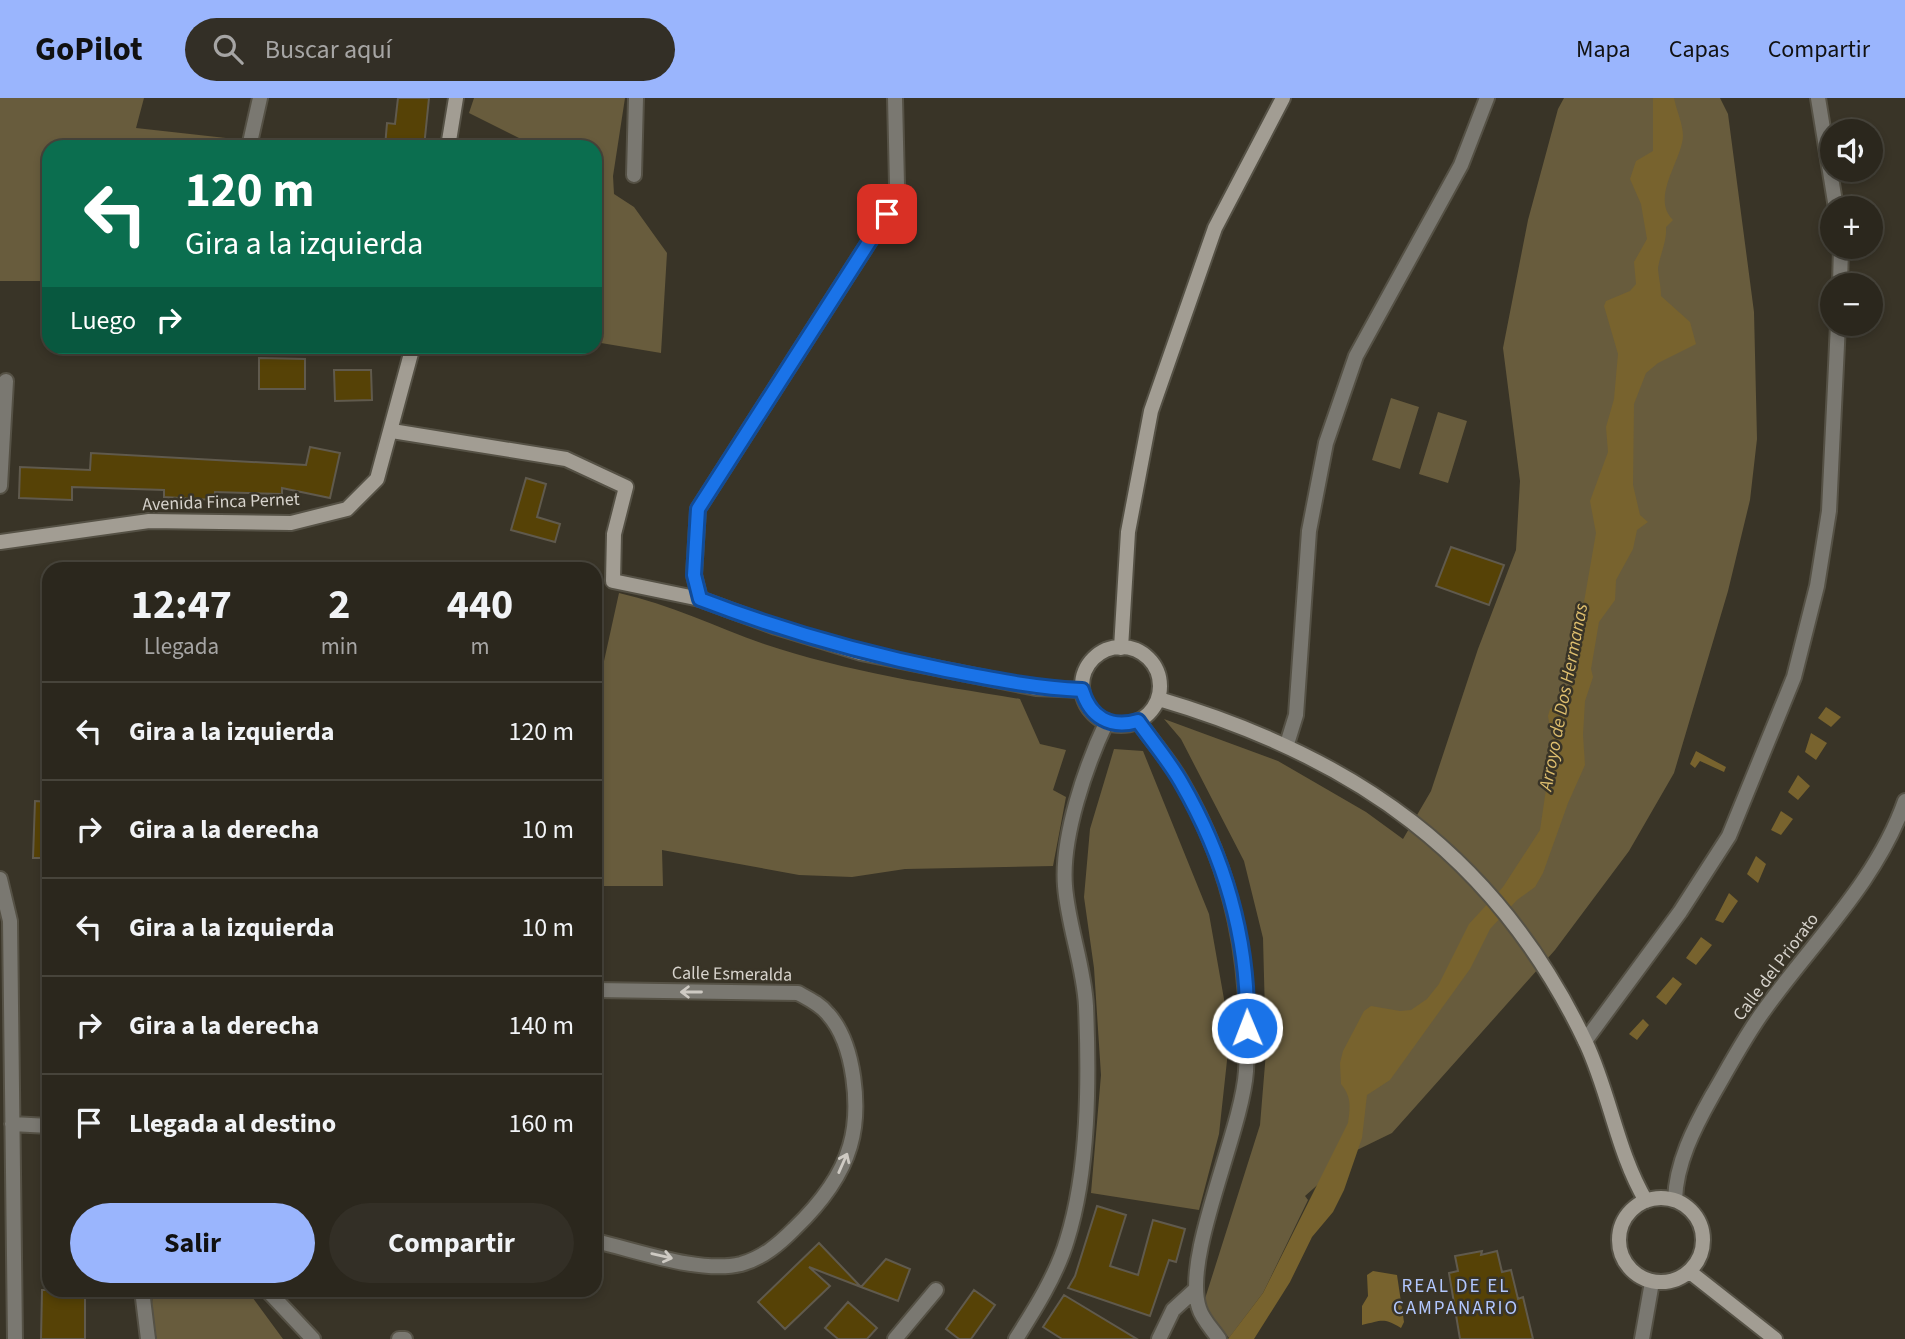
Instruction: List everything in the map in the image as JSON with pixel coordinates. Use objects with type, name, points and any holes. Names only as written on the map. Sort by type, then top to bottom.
[{"type":"street","points":[[251,140],[260,98]]},
{"type":"street","points":[[448,140],[456,98]]},
{"type":"street","points":[[634,175],[636,98]]},
{"type":"street","points":[[700,599],[694,575],[698,509],[887,214],[897,185],[895,98]]},
{"type":"street","points":[[1121,648],[1128,532],[1151,411],[1186,302],[1215,228],[1283,98]]},
{"type":"street","points":[[1287,744],[1296,715],[1309,531],[1326,443],[1356,356],[1461,165],[1487,98]]},
{"type":"street","points":[[1818,98],[1834,196]]},
{"type":"street","points":[[1585,1041],[1680,912],[1729,836],[1794,677],[1817,586],[1829,510],[1837,336]]},
{"type":"street","name":"Avenida Finca Pernet","points":[[0,542],[149,521],[291,523],[347,509],[377,479],[411,354]]},
{"type":"street","points":[[0,486],[6,381]]},
{"type":"street","points":[[392,431],[566,458],[626,487],[614,534],[613,581],[700,599],[776,628],[861,653],[1037,688],[1082,690]]},
{"type":"street","points":[[1121,648],[1140,652],[1150,659],[1160,681],[1159,699],[1148,714],[1138,721],[1126,724],[1107,721],[1092,712],[1082,690],[1083,677],[1095,657],[1105,650],[1121,648]]},
{"type":"street","points":[[1159,699],[1223,718],[1316,758],[1385,801],[1427,833],[1482,885],[1526,939],[1585,1041],[1610,1099],[1632,1178],[1646,1201]]},
{"type":"street","points":[[1016,1339],[1034,1309],[1067,1241],[1080,1178],[1087,1083],[1086,1003],[1064,883],[1072,826],[1091,754],[1107,721]]},
{"type":"street","points":[[1138,721],[1180,779],[1221,864],[1239,924],[1247,1005],[1246,1074],[1223,1173],[1203,1235],[1196,1289],[1199,1309],[1219,1339]]},
{"type":"street","name":"Calle del Priorato","points":[[1675,1200],[1676,1174],[1704,1110],[1739,1048],[1764,1009],[1829,930],[1898,822],[1905,801]]},
{"type":"street","points":[[0,878],[10,921],[15,1339]]},
{"type":"street","name":"Calle Esmeralda","points":[[602,990],[798,993],[816,1002],[830,1016],[849,1056],[856,1087],[850,1146],[837,1177],[805,1219],[773,1250],[743,1264],[722,1267],[701,1265],[602,1243]]},
{"type":"street","points":[[12,1124],[42,1126]]},
{"type":"street","points":[[1675,1200],[1698,1218],[1704,1236],[1701,1255],[1690,1272],[1673,1282],[1652,1282],[1633,1272],[1621,1254],[1619,1244],[1622,1223],[1628,1213],[1646,1201],[1675,1200]]},
{"type":"street","points":[[1690,1272],[1775,1339]]},
{"type":"street","points":[[1642,1339],[1652,1282]]},
{"type":"street","points":[[1159,1339],[1173,1310],[1196,1289]]},
{"type":"street","points":[[895,1339],[936,1290]]},
{"type":"street","points":[[143,1297],[148,1339]]},
{"type":"street","points":[[274,1297],[313,1339]]},
{"type":"street","points":[[400,1339],[405,1339]]},
{"type":"shaded area","points":[[0,98],[144,98],[136,128],[244,140],[42,140],[42,281],[0,281]]},
{"type":"shaded area","points":[[474,98],[625,98],[613,176],[614,194],[634,207],[667,253],[661,353],[602,343],[602,140],[523,140],[469,113]]},
{"type":"shaded area","points":[[1564,98],[1720,98],[1728,114],[1754,312],[1757,439],[1750,500],[1728,591],[1674,773],[1629,851],[1555,950],[1392,1133],[1357,1150],[1305,1196],[1308,1200],[1263,1293],[1229,1338],[1203,1305],[1260,1125],[1266,1052],[1263,938],[1244,861],[1181,739],[1164,719],[1278,761],[1366,812],[1403,839],[1431,791],[1478,649],[1516,550],[1520,481],[1503,348],[1528,220],[1558,109]]},
{"type":"shaded area","points":[[1653,98],[1674,98],[1683,136],[1666,190],[1667,211],[1673,220],[1666,227],[1658,268],[1661,296],[1690,322],[1696,344],[1658,363],[1646,373],[1634,404],[1633,485],[1640,515],[1648,522],[1637,530],[1633,549],[1616,580],[1615,600],[1599,622],[1591,669],[1593,677],[1585,701],[1585,765],[1535,887],[1517,900],[1490,929],[1470,969],[1390,1080],[1367,1095],[1362,1138],[1344,1190],[1333,1212],[1312,1237],[1290,1282],[1254,1339],[1228,1339],[1263,1293],[1348,1123],[1349,1103],[1341,1084],[1340,1063],[1343,1051],[1364,1011],[1371,1006],[1411,1010],[1427,999],[1439,984],[1469,924],[1503,887],[1540,830],[1553,742],[1548,716],[1550,709],[1568,694],[1576,677],[1578,616],[1584,602],[1596,533],[1590,501],[1608,452],[1606,427],[1614,399],[1618,354],[1604,306],[1606,301],[1630,291],[1636,284],[1634,262],[1647,239],[1641,204],[1630,179],[1636,161],[1653,151]]},
{"type":"shaded area","points":[[1391,398],[1419,407],[1400,469],[1372,460]]},
{"type":"shaded area","points":[[1438,412],[1467,421],[1448,483],[1419,474]]},
{"type":"shaded area","points":[[619,593],[674,609],[796,654],[891,677],[1020,699],[1040,744],[1066,750],[1053,790],[1066,797],[1053,866],[905,869],[852,877],[799,875],[662,850],[663,886],[602,886],[602,670]]},
{"type":"shaded area","points":[[1826,707],[1841,717],[1831,727],[1818,718]]},
{"type":"shaded area","points":[[1811,733],[1827,743],[1816,760],[1805,752]]},
{"type":"shaded area","points":[[1114,749],[1143,751],[1209,914],[1230,1033],[1219,1134],[1199,1210],[1091,1193],[1101,1075],[1094,968],[1084,897],[1090,829]]},
{"type":"shaded area","points":[[1696,751],[1726,767],[1724,772],[1700,761],[1695,768],[1690,764]]},
{"type":"shaded area","points":[[1798,775],[1810,786],[1798,800],[1788,792]]},
{"type":"shaded area","points":[[1781,811],[1793,819],[1781,835],[1771,830]]},
{"type":"shaded area","points":[[1756,856],[1766,864],[1758,883],[1747,874]]},
{"type":"shaded area","points":[[1729,893],[1738,901],[1723,923],[1715,920]]},
{"type":"shaded area","points":[[1701,937],[1712,945],[1696,965],[1686,958]]},
{"type":"shaded area","points":[[1673,977],[1682,984],[1666,1005],[1656,997]]},
{"type":"shaded area","points":[[1643,1019],[1649,1025],[1637,1040],[1629,1034]]},
{"type":"shaded area","points":[[1373,1271],[1397,1275],[1404,1322],[1401,1328],[1382,1321],[1362,1325],[1362,1306],[1368,1296],[1367,1275]]},
{"type":"shaded area","points":[[152,1297],[252,1297],[283,1339],[157,1339],[151,1317]]},
{"type":"building","points":[[398,98],[429,98],[425,140],[386,140],[387,123],[395,124]]},
{"type":"building","points":[[259,358],[305,359],[305,389],[259,389]]},
{"type":"building","points":[[334,370],[371,370],[372,400],[335,401]]},
{"type":"building","points":[[310,447],[340,453],[330,498],[282,488],[282,494],[215,492],[214,500],[164,497],[164,490],[72,487],[72,500],[19,498],[20,467],[90,470],[91,453],[306,465]]},
{"type":"building","points":[[526,478],[546,484],[537,517],[560,524],[555,542],[511,530]]},
{"type":"building","points":[[1451,547],[1504,565],[1489,605],[1436,586]]},
{"type":"building","points":[[35,801],[42,802],[42,858],[33,858]]},
{"type":"building","points":[[1097,1206],[1126,1215],[1110,1266],[1138,1275],[1153,1220],[1185,1229],[1176,1262],[1169,1260],[1150,1316],[1068,1288],[1075,1276]]},
{"type":"building","points":[[819,1243],[861,1287],[809,1267],[830,1286],[785,1329],[758,1302]]},
{"type":"building","points":[[1482,1251],[1481,1255],[1497,1251],[1502,1272],[1511,1270],[1518,1299],[1523,1297],[1533,1339],[1460,1339],[1449,1273],[1458,1271],[1455,1256]]},
{"type":"building","points":[[886,1259],[910,1269],[898,1301],[861,1287]]},
{"type":"building","points":[[42,1290],[42,1297],[85,1297],[85,1339],[41,1339]]},
{"type":"building","points":[[974,1290],[995,1305],[971,1339],[959,1339],[946,1329]]},
{"type":"building","points":[[1064,1295],[1137,1339],[1062,1339],[1043,1327]]},
{"type":"building","points":[[848,1302],[877,1328],[867,1339],[838,1339],[825,1328]]},
{"type":"district","name":"REAL DE EL CAMPANARIO","points":[[1456,1297]]},
{"type":"route","points":[[887,214],[698,509],[694,532],[694,575],[700,599],[776,628],[861,653],[1037,688],[1082,690],[1092,712],[1102,719],[1114,724],[1138,721],[1180,779],[1221,864],[1239,924],[1247,1028]]},
{"type":"water label","name":"Arroyo de Dos Hermanas","points":[[1564,697]]}]
